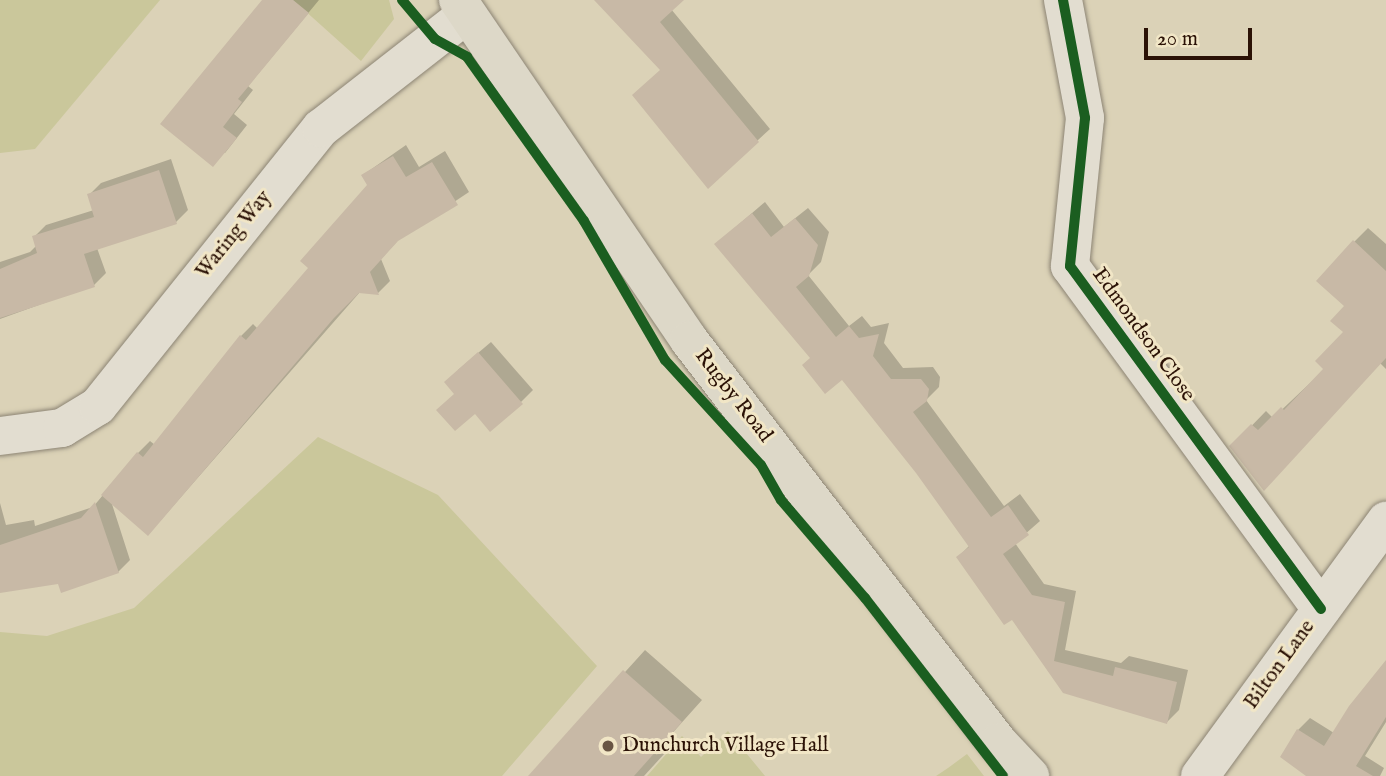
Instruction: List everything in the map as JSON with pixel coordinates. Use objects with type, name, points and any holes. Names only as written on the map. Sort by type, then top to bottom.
[{"type":"main road","name":"Rugby Road","points":[[462,7],[689,340],[998,742],[1030,776]]},
{"type":"street","name":"Edmondson Close","points":[[1063,0],[1085,118],[1070,266],[1321,609]]},
{"type":"street","name":"Waring Way","points":[[0,436],[62,428],[98,406],[321,128],[462,7]]},
{"type":"street","name":"Bilton Lane","points":[[1200,776],[1386,521]]},
{"type":"shaded area","points":[[0,0],[160,0],[35,149],[0,153]]},
{"type":"shaded area","points":[[293,0],[389,0],[394,19],[361,61]]},
{"type":"shaded area","points":[[318,437],[438,495],[597,666],[502,776],[0,776],[0,632],[47,636],[134,608]]},
{"type":"shaded area","points":[[728,731],[765,776],[647,776],[682,736],[701,757]]},
{"type":"shaded area","points":[[967,754],[984,776],[936,776],[948,768]]},
{"type":"building","points":[[262,0],[293,0],[309,13],[238,99],[242,102],[223,127],[237,138],[213,167],[160,124]]},
{"type":"building","points":[[594,0],[684,0],[660,22],[759,142],[708,189],[632,95],[660,70]]},
{"type":"building","points":[[393,156],[406,177],[432,162],[458,205],[398,241],[370,272],[379,295],[359,293],[334,318],[148,536],[101,495],[137,452],[143,457],[240,335],[246,340],[308,268],[300,261],[367,185],[361,175]]},
{"type":"building","points":[[159,170],[177,224],[84,254],[95,287],[0,318],[0,269],[37,253],[32,236],[94,217],[87,194]]},
{"type":"building","points":[[752,213],[771,237],[795,218],[818,245],[809,276],[796,287],[836,337],[849,326],[859,338],[879,334],[873,356],[891,379],[921,379],[929,389],[927,401],[913,412],[991,517],[1008,505],[1029,535],[1003,554],[1032,595],[1065,602],[1054,661],[1113,676],[1115,667],[1177,682],[1167,724],[1063,693],[1012,620],[1004,625],[956,557],[969,547],[916,473],[842,380],[825,394],[802,365],[810,358],[714,244]]},
{"type":"building","points":[[1353,240],[1386,271],[1386,358],[1264,491],[1229,446],[1251,424],[1258,430],[1281,407],[1284,410],[1323,369],[1315,361],[1343,332],[1330,321],[1344,306],[1316,281]]},
{"type":"building","points":[[478,352],[523,404],[490,432],[475,414],[455,431],[436,410],[454,394],[444,382]]},
{"type":"building","points":[[95,502],[119,573],[61,593],[58,584],[0,593],[0,545],[81,518]]},
{"type":"building","points":[[1386,660],[1386,717],[1356,766],[1373,776],[1306,776],[1280,757],[1297,729],[1324,746],[1349,706]]},
{"type":"building","name":"Dunchurch Village Hall","points":[[623,670],[682,722],[634,776],[528,776]]},
{"type":"cycle path","points":[[402,0],[435,39],[467,57],[584,221],[665,360],[761,465],[781,500],[865,598],[1003,776]]},
{"type":"cycle path","points":[[1063,0],[1085,118],[1070,266],[1321,609]]},
{"type":"place","name":"Dunchurch Village Hall","points":[[608,746]]}]
